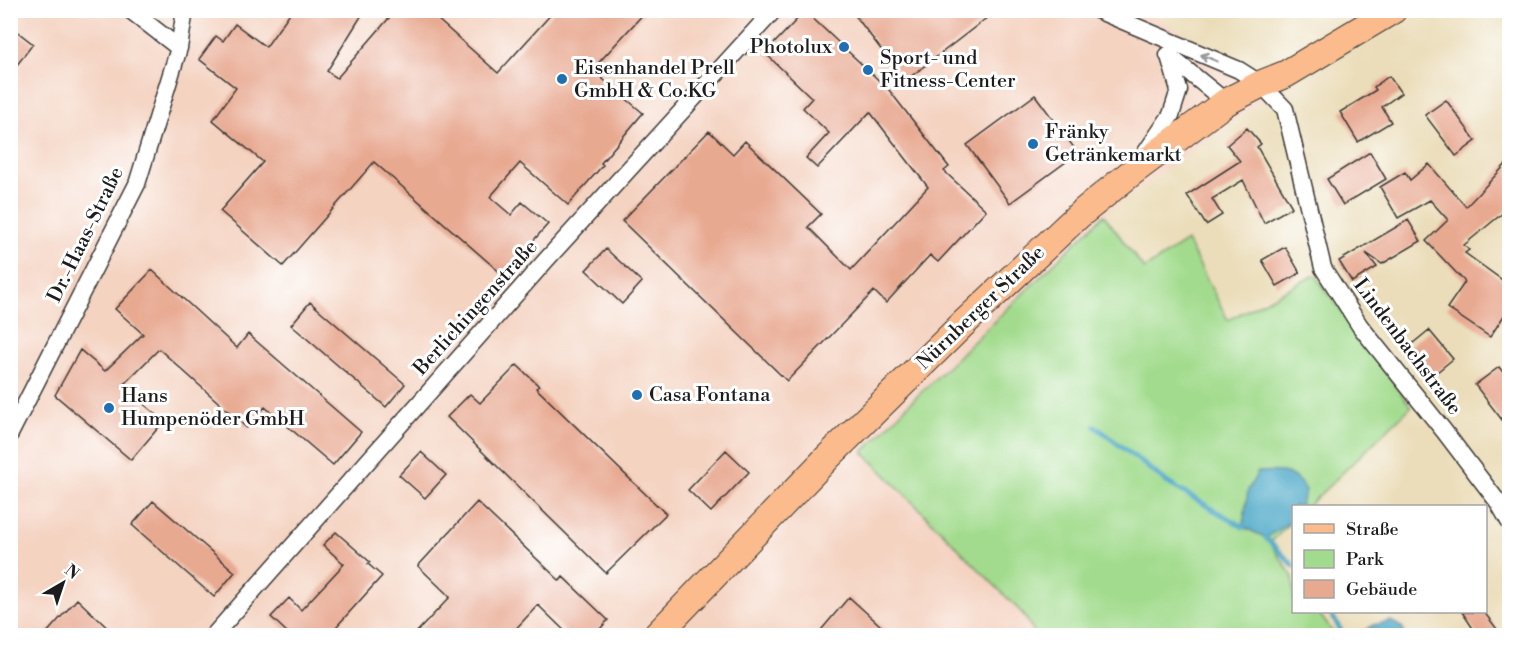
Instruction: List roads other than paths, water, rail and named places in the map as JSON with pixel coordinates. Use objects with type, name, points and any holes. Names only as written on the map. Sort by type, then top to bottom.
[{"type":"main road","name":"Nürnberger Straße","points":[[656,636],[829,456],[963,324],[1072,222],[1131,173],[1226,102],[1286,74],[1393,10]]},
{"type":"street","points":[[130,10],[179,48]]},
{"type":"street","name":"Dr.-Haas-Straße","points":[[10,434],[137,184],[179,48],[185,10]]},
{"type":"street","name":"Berlichingenstraße","points":[[213,636],[547,260],[774,10]]},
{"type":"street","name":"Lindenbachstraße","points":[[1097,10],[1239,70],[1261,84],[1285,109],[1323,268],[1360,326],[1498,502],[1509,523]]},
{"type":"street","points":[[1147,33],[1169,56],[1226,102]]},
{"type":"street","points":[[1131,173],[1171,115],[1179,90],[1169,56]]},
{"type":"water","points":[[1274,471],[1291,475],[1306,490],[1300,505],[1292,505],[1292,521],[1266,538],[1243,527],[1248,490],[1258,472]]},
{"type":"water","points":[[1391,621],[1403,628],[1404,635],[1359,635],[1373,625]]},
{"type":"waterway","points":[[1095,426],[1168,483],[1243,527]]},
{"type":"waterway","points":[[1266,538],[1292,564]]},
{"type":"waterway","points":[[1331,613],[1344,636]]},
{"type":"place","name":"Photolux","points":[[844,47]]},
{"type":"place","name":"Sport- und Fitness-Center","points":[[868,70]]},
{"type":"place","name":"Eisenhandel Prell GmbH & Co.KG","points":[[562,79]]},
{"type":"place","name":"Fränky Getränkemarkt","points":[[1033,144]]},
{"type":"place","name":"Casa Fontana","points":[[637,395]]},
{"type":"place","name":"Hans Humpenöder GmbH","points":[[109,408]]}]
